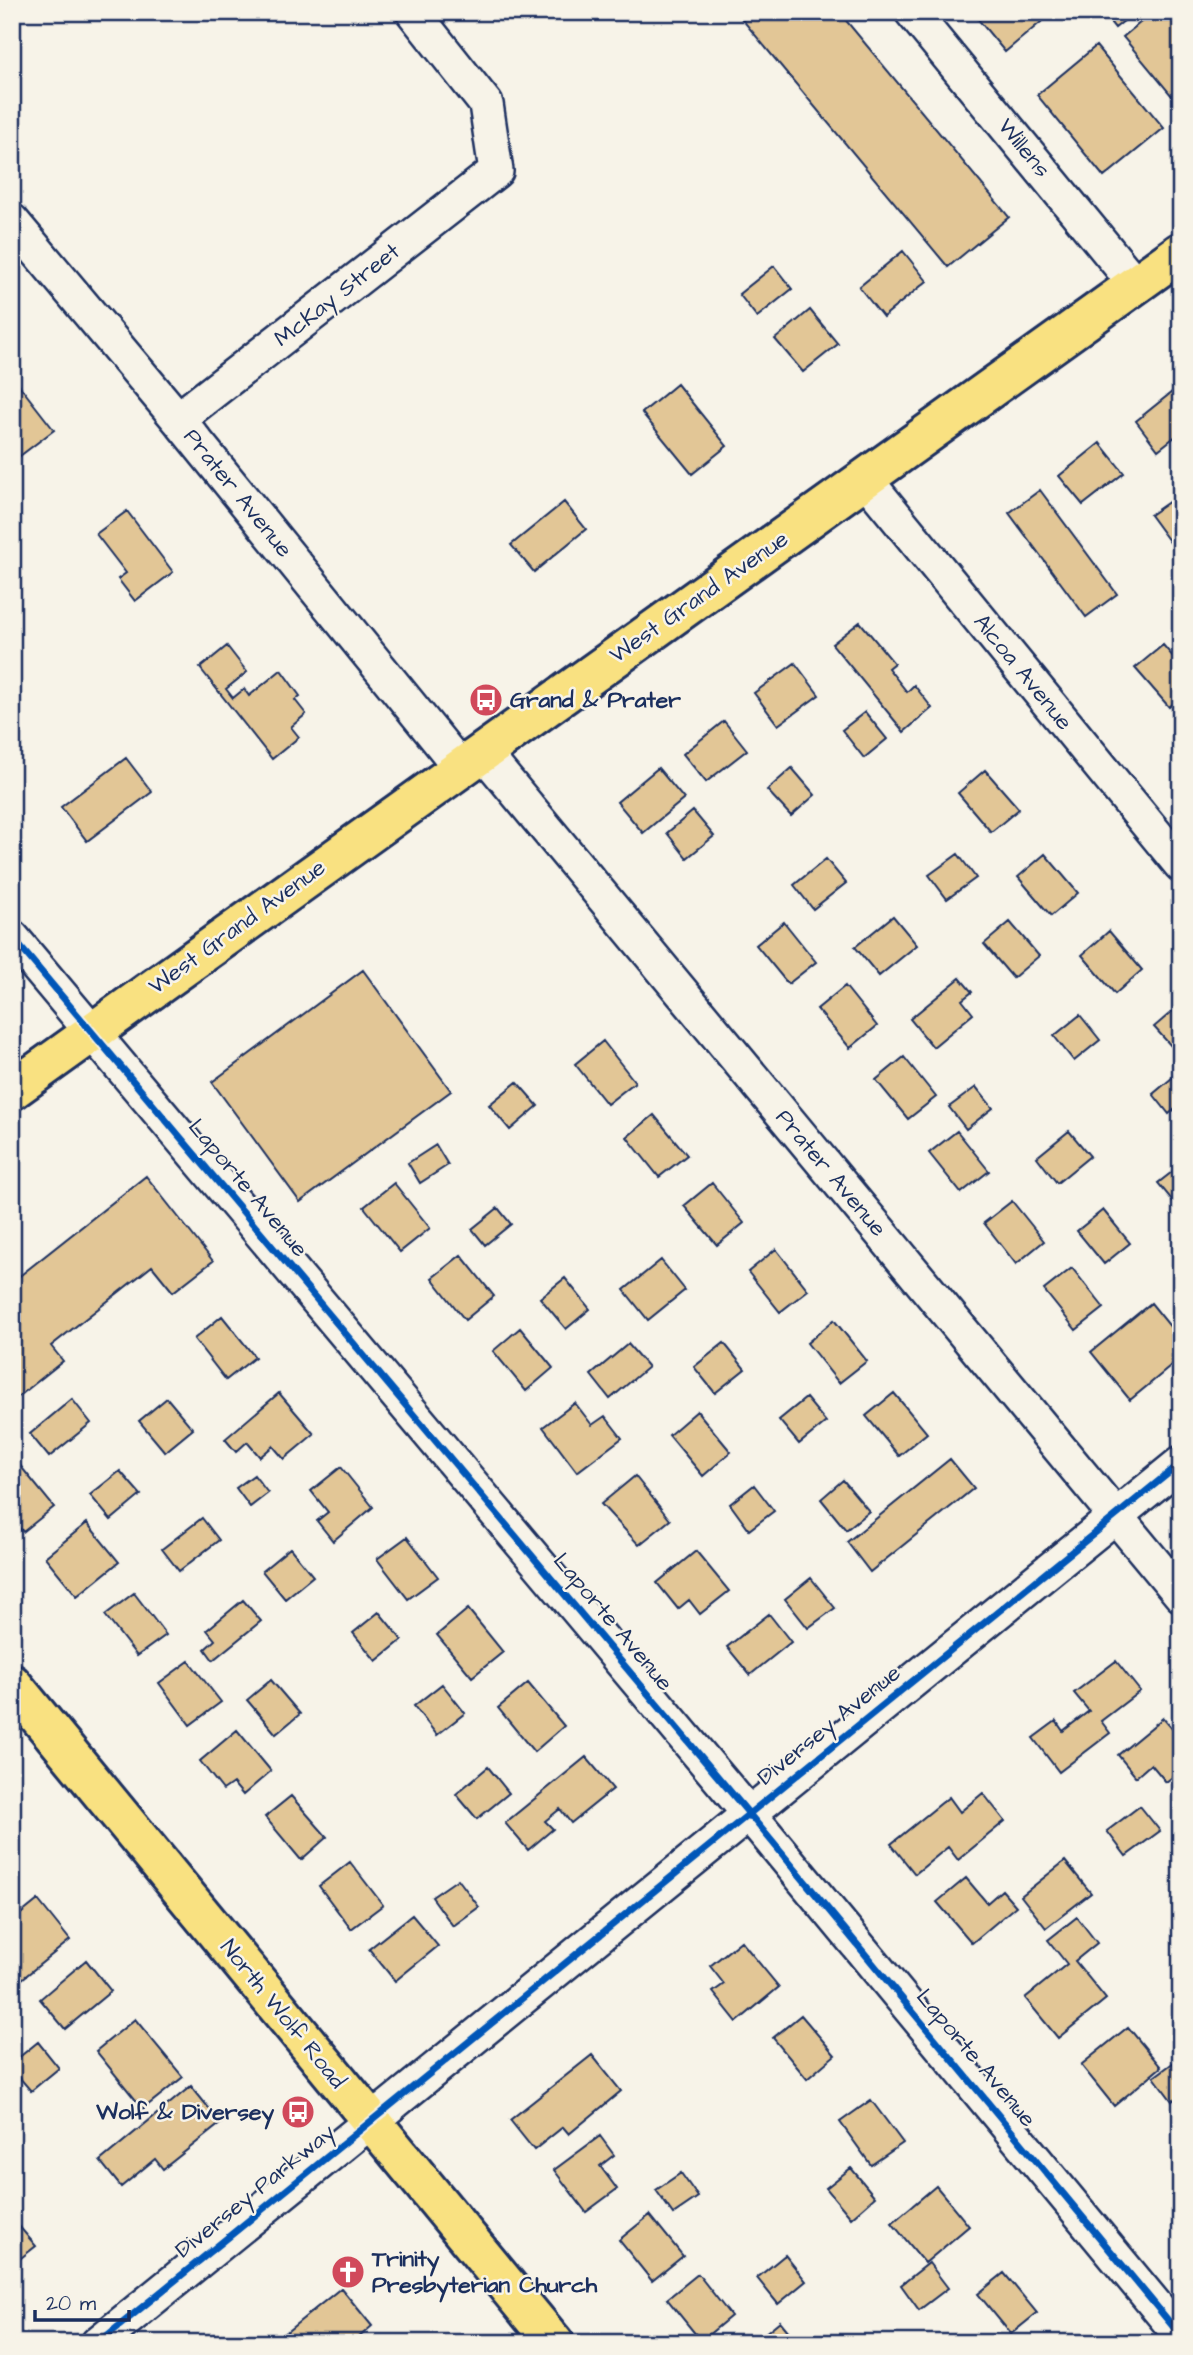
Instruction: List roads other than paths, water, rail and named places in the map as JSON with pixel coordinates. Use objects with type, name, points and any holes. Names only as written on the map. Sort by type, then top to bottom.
[{"type":"main road","name":"West Grand Avenue","points":[[12,1090],[1181,252]]},
{"type":"main road","name":"North Wolf Road","points":[[12,1684],[554,2343]]},
{"type":"street","name":"McKay Street","points":[[178,419],[496,171],[486,104],[413,12]]},
{"type":"street","name":"Willens","points":[[912,12],[1136,285]]},
{"type":"street","name":"Prater Avenue","points":[[12,221],[1181,1595]]},
{"type":"street","name":"Alcoa Avenue","points":[[866,480],[1181,864]]},
{"type":"street","name":"Laporte Avenue","points":[[12,937],[750,1815],[1181,2336]]},
{"type":"street","name":"Diversey Avenue","points":[[372,2123],[1181,1463]]},
{"type":"street","name":"Diversey Parkway","points":[[98,2343],[372,2123]]},
{"type":"place","name":"Grand & Prater","points":[[486,700]]},
{"type":"place","name":"Wolf & Diversey","points":[[298,2112]]},
{"type":"place","name":"Trinity Presbyterian Church","points":[[348,2272]]}]
